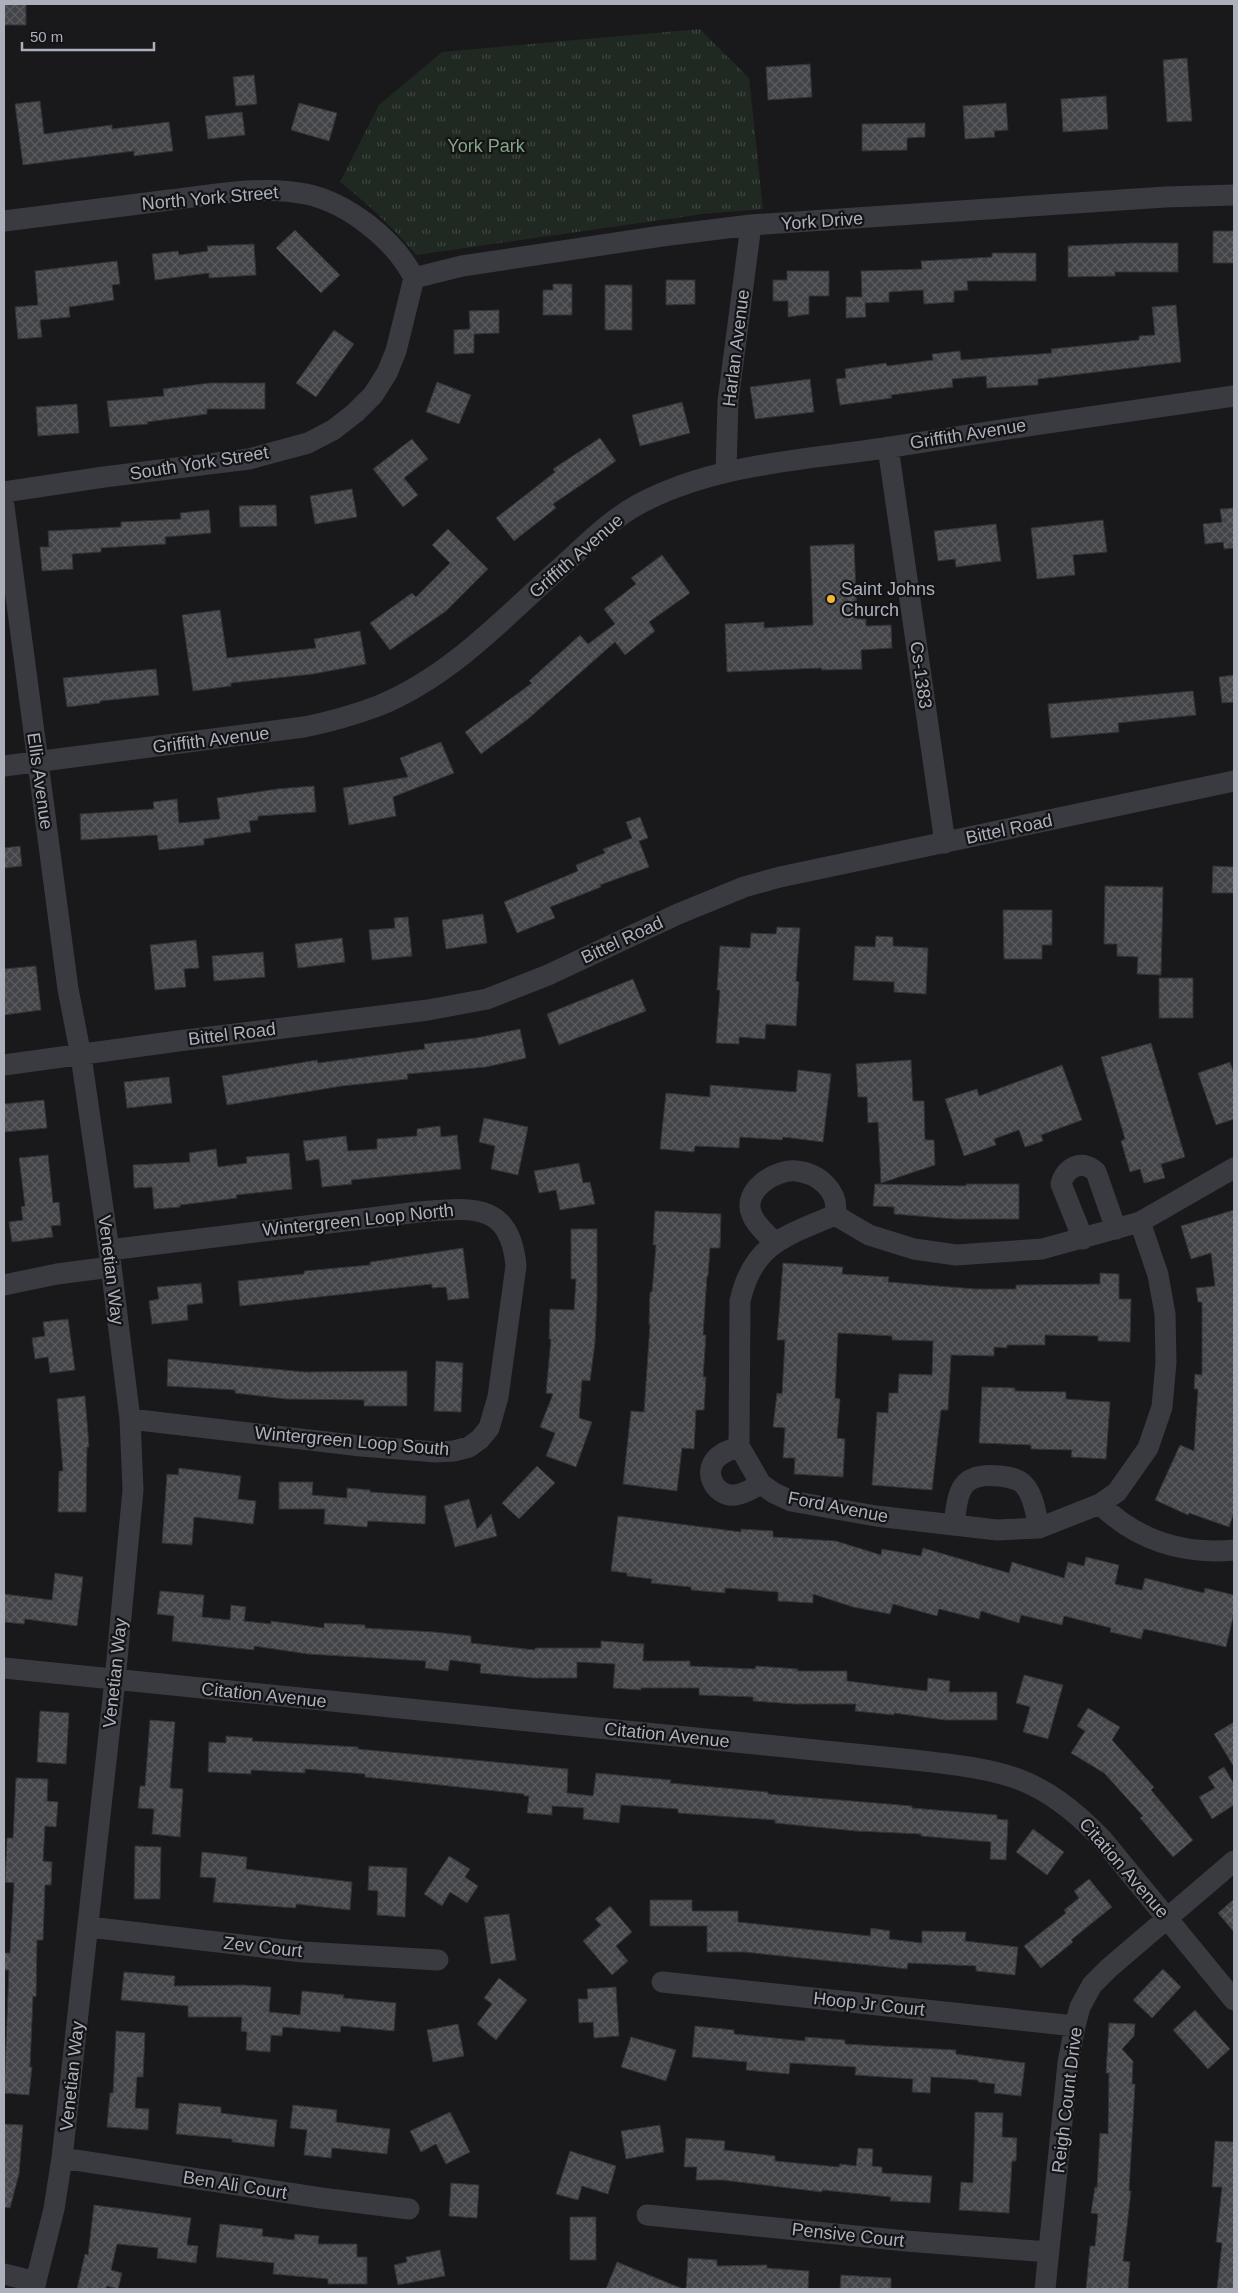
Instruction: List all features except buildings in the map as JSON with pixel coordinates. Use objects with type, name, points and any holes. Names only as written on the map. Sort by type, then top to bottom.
[{"type":"street","name":"North York Street","points":[[4,221],[233,192],[285,191],[308,195],[352,213],[393,249],[408,267],[414,278]]},
{"type":"street","name":"York Drive","points":[[414,278],[462,266],[662,236],[751,225],[1165,197],[1234,195]]},
{"type":"street","name":"Harlan Avenue","points":[[726,472],[728,401],[751,225]]},
{"type":"street","name":"South York Street","points":[[4,492],[104,477],[249,459],[308,443],[333,430],[355,413],[378,387],[387,373],[396,351],[414,278]]},
{"type":"street","name":"Griffith Avenue","points":[[4,766],[304,728],[343,718],[379,705],[412,689],[472,649],[608,525],[636,506],[666,491],[726,472],[1004,428],[1234,396]]},
{"type":"street","name":"Cs-1383","points":[[888,447],[945,844]]},
{"type":"street","name":"Ellis Avenue","points":[[4,506],[68,989],[81,1056]]},
{"type":"street","name":"Bittel Road","points":[[4,1066],[178,1041],[428,1010],[487,999],[548,975],[678,914],[744,887],[780,877],[945,844],[1234,781]]},
{"type":"street","name":"Venetian Way","points":[[35,2286],[54,2209],[62,2158],[115,1680],[132,1490],[130,1419],[110,1258],[81,1056]]},
{"type":"street","points":[[1082,1239],[1062,1184],[1064,1175],[1074,1166],[1083,1165],[1096,1172],[1116,1230]]},
{"type":"street","points":[[835,1215],[869,1235],[914,1249],[956,1254],[1042,1249],[1140,1222],[1234,1168]]},
{"type":"street","points":[[774,1242],[752,1217],[749,1207],[750,1197],[756,1189],[777,1176],[796,1171],[809,1174],[821,1180],[830,1189],[835,1200],[835,1215]]},
{"type":"street","name":"Wintergreen Loop North","points":[[4,1285],[57,1274],[110,1258],[419,1212],[465,1208],[482,1211],[503,1225],[514,1248],[516,1266],[509,1323]]},
{"type":"street","points":[[739,1446],[727,1451],[714,1460],[710,1473],[713,1483],[721,1492],[729,1495],[741,1494],[761,1484],[739,1446],[740,1301],[744,1284],[758,1257],[774,1242],[835,1215]]},
{"type":"street","name":"Ford Avenue","points":[[761,1484],[774,1493],[808,1505],[997,1530],[1039,1528],[1100,1504],[1117,1492],[1148,1448],[1162,1407],[1166,1362],[1165,1314],[1158,1275],[1140,1222]]},
{"type":"street","name":"Wintergreen Loop South","points":[[130,1419],[361,1446],[436,1452],[454,1451],[469,1447],[480,1439],[488,1428],[498,1397],[509,1323]]},
{"type":"street","points":[[954,1525],[956,1505],[962,1487],[976,1476],[994,1476],[1010,1478],[1024,1484],[1029,1492],[1039,1528]]},
{"type":"street","points":[[1100,1504],[1129,1528],[1159,1542],[1214,1552],[1234,1550]]},
{"type":"street","name":"Citation Avenue","points":[[4,1668],[914,1760],[988,1770],[1033,1784],[1058,1798],[1081,1817],[1102,1839],[1234,2000]]},
{"type":"street","name":"Reigh Count Drive","points":[[1045,2289],[1068,2063],[1080,2007],[1092,1985],[1109,1968],[1234,1861]]},
{"type":"street","name":"Zev Court","points":[[89,1927],[303,1952],[438,1960]]},
{"type":"street","name":"Hoop Jr Court","points":[[662,1982],[1075,2026]]},
{"type":"street","name":"Ben Ali Court","points":[[62,2158],[409,2209]]},
{"type":"street","name":"Pensive Court","points":[[647,2215],[906,2241],[1049,2252]]},
{"type":"street","points":[[4,2274],[35,2286]]},
{"type":"green space","name":"York Park","points":[[700,29],[749,78],[763,209],[703,214],[416,255],[380,217],[340,182],[379,105],[442,52]]},
{"type":"place","name":"Saint Johns Church","points":[[831,599]]}]
